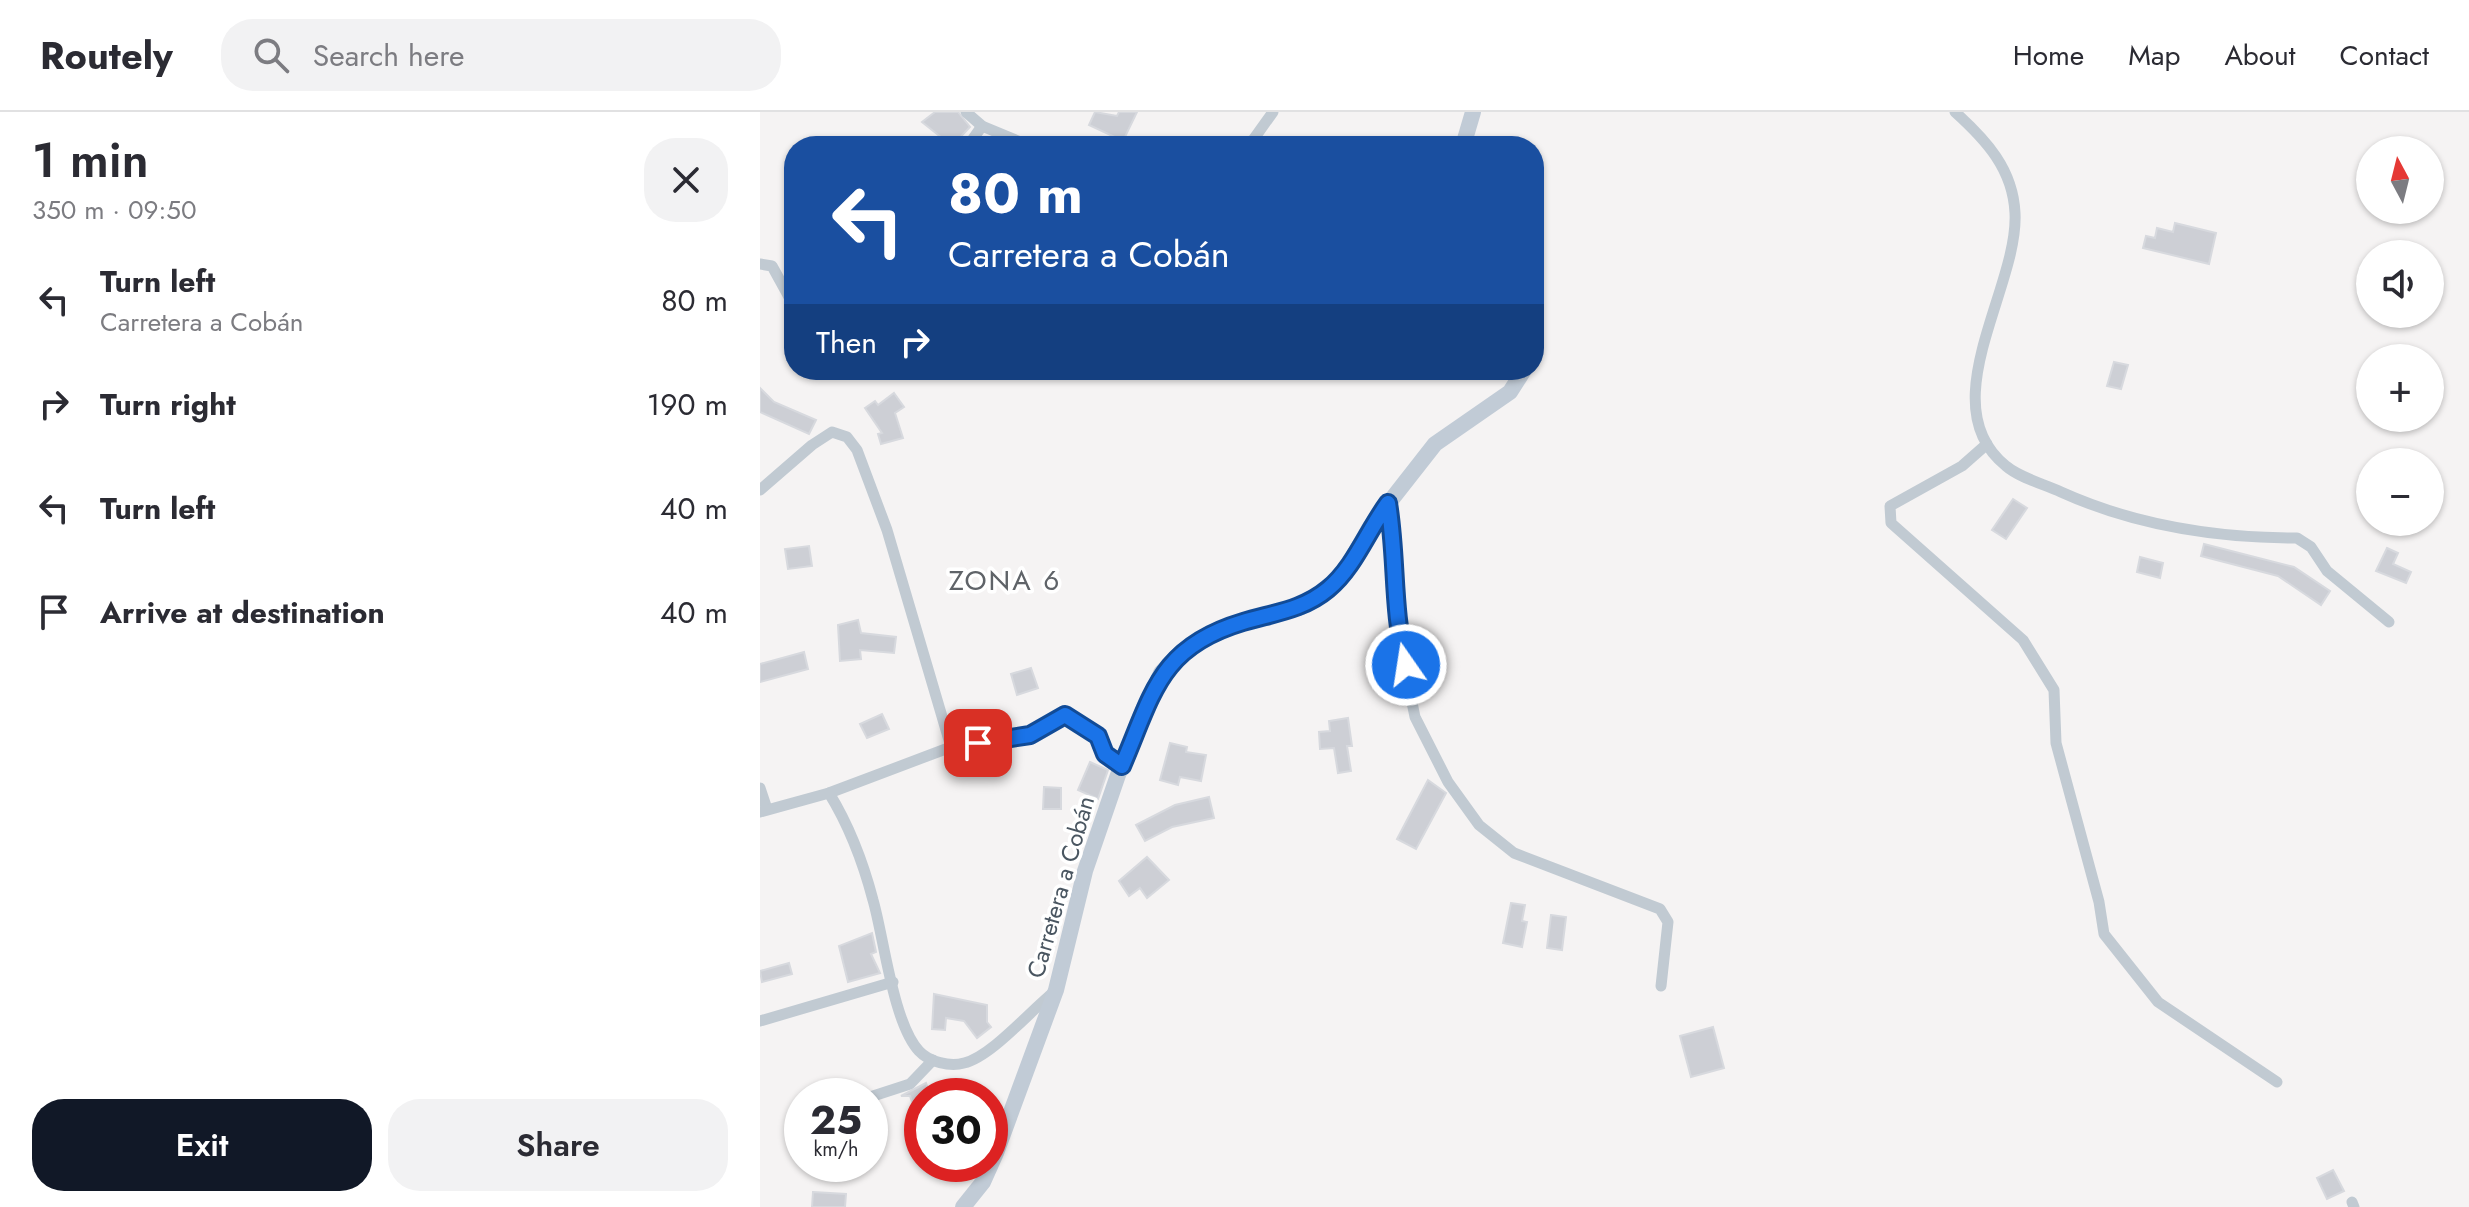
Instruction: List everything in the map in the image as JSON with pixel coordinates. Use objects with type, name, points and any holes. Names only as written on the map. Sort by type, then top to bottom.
[{"type":"street","points":[[966,112],[982,126],[1006,136]]},
{"type":"street","points":[[1256,136],[1273,112]]},
{"type":"street","points":[[1466,136],[1473,112]]},
{"type":"street","points":[[1955,112],[1986,140],[2001,163],[2011,188],[2015,215],[2001,287],[1978,363],[1976,396],[1980,434],[2006,467],[2085,503],[2184,530],[2297,538],[2311,547],[2327,571],[2389,622]]},
{"type":"street","points":[[975,136],[982,126]]},
{"type":"street","points":[[760,264],[772,266],[784,288]]},
{"type":"street","name":"Carretera a Cobán","points":[[963,1207],[983,1182],[996,1153],[1056,990],[1085,871],[1122,766],[1161,673],[1180,653],[1239,623],[1301,607],[1330,588],[1388,503],[1435,444],[1510,392],[1518,380]]},
{"type":"street","points":[[761,488],[832,432],[847,437],[857,450],[887,530],[951,747]]},
{"type":"street","points":[[1987,444],[1962,466],[1890,506],[1891,523],[2023,640],[2054,690],[2056,743],[2099,902],[2104,934],[2158,1002],[2277,1082]]},
{"type":"street","points":[[1388,503],[1395,546],[1395,620],[1415,717],[1430,750],[1479,825],[1514,853],[1660,909],[1668,922],[1661,986]]},
{"type":"street","points":[[760,788],[763,811],[829,793],[951,747],[1030,735],[1065,715],[1098,736],[1105,754],[1122,766]]},
{"type":"street","points":[[829,793],[849,826],[873,900],[906,1028],[919,1052],[941,1064],[963,1064],[980,1056],[1056,990]]},
{"type":"street","points":[[760,1021],[893,982]]},
{"type":"street","points":[[888,1091],[910,1084],[933,1060]]},
{"type":"building","points":[[935,112],[958,112],[970,127],[961,136],[940,136],[922,122]]},
{"type":"building","points":[[1095,112],[1117,116],[1119,112],[1137,112],[1125,136],[1112,136],[1089,125]]},
{"type":"building","points":[[2175,223],[2216,233],[2209,264],[2143,248],[2146,236],[2155,238],[2157,228],[2173,232]]},
{"type":"building","points":[[2114,362],[2128,365],[2121,389],[2107,386]]},
{"type":"building","points":[[760,388],[774,402],[816,420],[809,434],[760,412]]},
{"type":"building","points":[[894,393],[904,407],[895,413],[903,438],[881,444],[878,434],[882,433],[865,408],[875,401],[878,405]]},
{"type":"building","points":[[2013,499],[2027,508],[2006,539],[1992,530]]},
{"type":"building","points":[[2204,544],[2294,567],[2330,591],[2321,605],[2278,576],[2201,556]]},
{"type":"building","points":[[809,546],[812,566],[788,569],[785,549]]},
{"type":"building","points":[[2387,548],[2398,553],[2393,564],[2411,572],[2406,583],[2376,571]]},
{"type":"building","points":[[2140,557],[2163,563],[2160,578],[2137,572]]},
{"type":"building","points":[[858,620],[861,633],[896,637],[894,653],[860,650],[861,659],[840,661],[838,625]]},
{"type":"building","points":[[804,652],[808,669],[760,682],[760,664]]},
{"type":"building","points":[[1031,668],[1038,688],[1017,695],[1011,674]]},
{"type":"building","points":[[882,714],[889,729],[867,738],[860,724]]},
{"type":"building","points":[[1348,718],[1352,746],[1347,746],[1351,771],[1338,773],[1334,748],[1320,749],[1319,732],[1330,731],[1329,721]]},
{"type":"building","points":[[1170,743],[1187,747],[1186,752],[1206,755],[1201,781],[1180,777],[1178,785],[1160,780]]},
{"type":"building","points":[[1090,762],[1108,770],[1098,799],[1078,790]]},
{"type":"building","points":[[1428,780],[1446,793],[1416,849],[1397,839]]},
{"type":"building","points":[[1044,787],[1061,788],[1061,809],[1043,809]]},
{"type":"building","points":[[1209,797],[1214,818],[1172,827],[1145,841],[1136,825],[1175,805]]},
{"type":"building","points":[[1147,857],[1169,880],[1147,898],[1140,888],[1129,896],[1119,881]]},
{"type":"building","points":[[1511,903],[1525,905],[1522,921],[1527,922],[1522,947],[1503,943]]},
{"type":"building","points":[[1551,915],[1566,917],[1562,950],[1547,948]]},
{"type":"building","points":[[872,933],[876,952],[871,954],[880,973],[848,982],[839,946]]},
{"type":"building","points":[[789,963],[792,974],[762,982],[760,971]]},
{"type":"building","points":[[934,994],[987,1005],[987,1022],[991,1027],[977,1038],[964,1021],[946,1018],[945,1030],[932,1029]]},
{"type":"building","points":[[1713,1027],[1724,1068],[1691,1077],[1680,1036]]},
{"type":"building","points":[[2333,1170],[2344,1191],[2327,1199],[2317,1178]]},
{"type":"building","points":[[813,1192],[846,1194],[845,1207],[812,1207]]},
{"type":"district","name":"ZONA 6","points":[[1005,580]]},
{"type":"route","points":[[978,743],[1030,735],[1065,715],[1085,724],[1098,736],[1105,754],[1122,766],[1161,673],[1180,653],[1239,623],[1301,607],[1330,588],[1388,503],[1395,546],[1395,620],[1406,665]]}]
